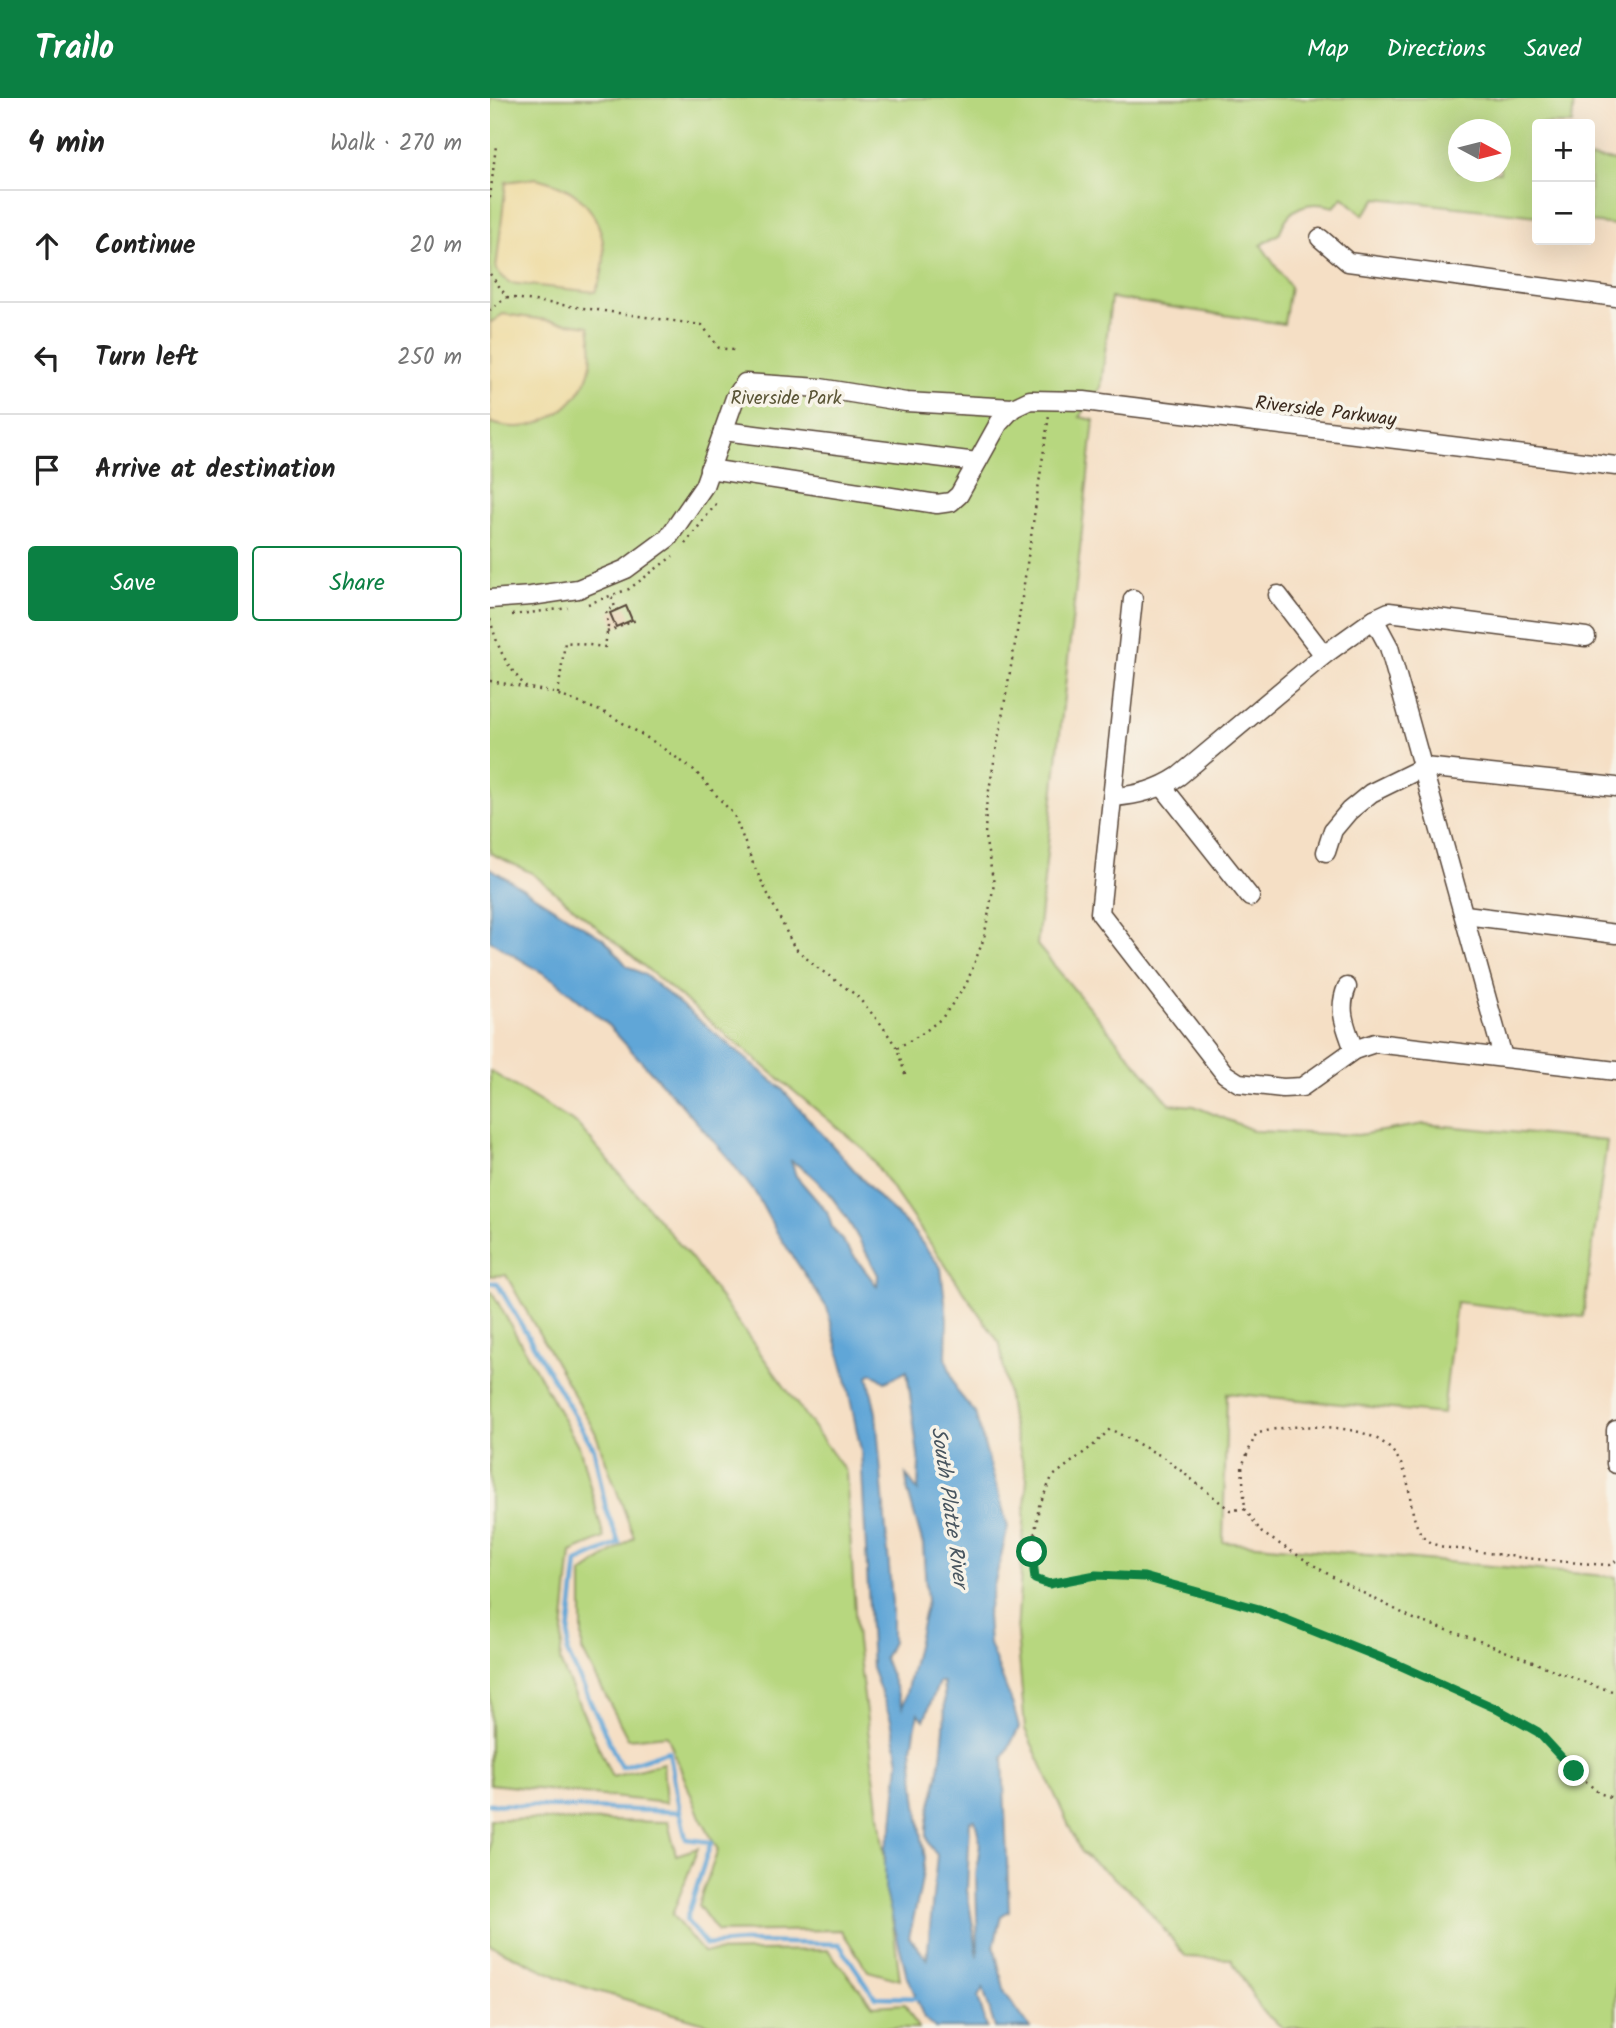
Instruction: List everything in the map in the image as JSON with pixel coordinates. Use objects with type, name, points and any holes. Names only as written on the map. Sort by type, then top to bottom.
[{"type":"street","points":[[1320,238],[1348,262],[1616,296]]},
{"type":"street","points":[[490,599],[578,589],[626,569],[668,538],[704,486],[735,398],[745,383],[820,388],[906,402],[1013,408]]},
{"type":"street","name":"Riverside Parkway","points":[[1013,408],[1030,400],[1084,401],[1616,466]]},
{"type":"street","points":[[709,469],[937,504],[951,502],[959,495],[999,423],[1013,408]]},
{"type":"street","points":[[723,431],[977,462]]},
{"type":"street","points":[[1278,595],[1324,655]]},
{"type":"street","points":[[1133,599],[1100,913],[1225,1074],[1239,1083],[1283,1088],[1302,1087],[1354,1050],[1376,1043],[1616,1071]]},
{"type":"street","points":[[1114,797],[1136,795],[1163,787],[1324,655],[1374,619],[1389,612],[1586,637]]},
{"type":"street","points":[[1374,619],[1389,647],[1503,1057]]},
{"type":"street","points":[[1326,852],[1333,830],[1349,811],[1371,793],[1423,768],[1616,788]]},
{"type":"street","points":[[1163,787],[1251,897]]},
{"type":"street","points":[[1465,915],[1616,934]]},
{"type":"street","points":[[1347,987],[1341,1001],[1343,1018],[1354,1050]]},
{"type":"street","points":[[1616,1430],[1616,1464]]},
{"type":"path","points":[[490,198],[496,145]]},
{"type":"path","points":[[490,274],[508,297],[702,325],[719,348],[734,350]]},
{"type":"path","points":[[490,310],[508,297]]},
{"type":"path","points":[[897,1048],[942,1018],[966,985],[985,938],[995,884],[985,837],[986,807],[1016,638],[1050,412]]},
{"type":"path","points":[[558,695],[565,642],[605,647],[606,611],[615,607],[611,596]]},
{"type":"path","points":[[490,619],[506,665],[526,687]]},
{"type":"path","points":[[607,632],[636,620]]},
{"type":"path","points":[[490,681],[558,695],[608,714],[694,770],[733,815],[754,866],[794,947],[815,966],[856,995],[881,1024],[897,1048],[906,1077]]},
{"type":"path","points":[[1616,1561],[1609,1565],[1542,1560],[1446,1547],[1429,1541],[1418,1527],[1406,1476],[1393,1450],[1375,1437],[1352,1429],[1303,1426],[1275,1428],[1256,1434],[1242,1466],[1245,1509],[1262,1533],[1336,1579],[1414,1619],[1616,1692]]},
{"type":"path","points":[[1245,1509],[1230,1510],[1165,1458],[1110,1429],[1052,1477],[1039,1506],[1032,1552],[1035,1579],[1049,1584],[1096,1575],[1144,1577],[1259,1609],[1399,1665],[1495,1708],[1538,1732],[1574,1771],[1599,1793],[1616,1799]]},
{"type":"green space","name":"Riverside Park","points":[[490,98],[1574,98],[1572,119],[1532,119],[1532,215],[1377,198],[1363,215],[1343,197],[1334,207],[1316,204],[1294,211],[1283,224],[1280,233],[1261,245],[1290,287],[1284,324],[1111,298],[1101,388],[1080,417],[1094,420],[1037,945],[1170,1104],[1194,1106],[1255,1131],[1358,1135],[1424,1124],[1607,1141],[1583,1317],[1456,1302],[1443,1414],[1227,1393],[1223,1542],[1616,1577],[1616,2028],[1283,2028],[1262,2011],[1231,1959],[1186,1957],[1137,1896],[1081,1852],[1025,1729],[1017,1633],[1027,1478],[1011,1418],[1000,1344],[867,1152],[532,873],[490,853]]},
{"type":"green space","points":[[1595,159],[1616,161],[1616,225],[1595,223]]},
{"type":"green space","points":[[490,1071],[578,1125],[693,1260],[846,1472],[857,1642],[900,1980],[868,1971],[841,1930],[718,1932],[698,1905],[718,1850],[700,1817],[667,1735],[628,1739],[582,1650],[582,1573],[634,1537],[595,1432],[506,1275],[490,1276]]},
{"type":"green space","points":[[490,1292],[580,1449],[604,1538],[571,1552],[560,1662],[612,1777],[663,1763],[666,1803],[490,1784]]},
{"type":"green space","points":[[490,1819],[668,1822],[676,1855],[698,1848],[672,1915],[703,1952],[828,1950],[873,2006],[905,2004],[918,2028],[721,2028],[571,1983],[490,1945]]},
{"type":"sand","points":[[536,178],[573,193],[585,203],[594,216],[600,230],[604,261],[595,292],[509,283],[496,270],[506,182]]},
{"type":"sand","points":[[503,314],[589,326],[592,359],[586,380],[578,394],[553,416],[522,427],[490,422],[490,323]]},
{"type":"water","name":"South Platte River","points":[[490,868],[605,940],[627,966],[645,975],[781,1088],[881,1200],[909,1226],[941,1268],[947,1319],[946,1359],[957,1391],[975,1413],[1008,1527],[987,1615],[989,1644],[1019,1728],[1003,1758],[1009,1911],[1001,1916],[994,1946],[1005,1993],[1030,2028],[995,2028],[983,1988],[978,1997],[987,2028],[935,2028],[924,2018],[906,1972],[885,1889],[885,1848],[893,1825],[899,1761],[891,1720],[872,1668],[861,1451],[845,1374],[827,1308],[776,1231],[756,1194],[679,1102],[606,1023],[556,981],[490,941]],"holes":[[[791,1161],[819,1182],[831,1196],[852,1227],[878,1275],[877,1286],[832,1227],[827,1212],[796,1176]],[[907,1371],[919,1463],[918,1491],[906,1475],[923,1545],[927,1601],[903,1707],[884,1658],[892,1642],[892,1602],[876,1413],[868,1376],[872,1373],[885,1382]],[[939,1682],[943,1682],[943,1742],[927,1829],[928,1842],[937,1855],[927,1959],[909,1937],[925,1859],[912,1748],[918,1713],[924,1720]],[[975,1820],[980,1842],[976,1876],[978,1957],[967,1890],[970,1821]]]},
{"type":"building","points":[[626,606],[632,620],[616,627],[610,613]]},
{"type":"waterway","points":[[490,1283],[497,1283],[594,1449],[606,1509],[619,1543],[577,1562],[567,1652],[621,1767],[669,1751],[680,1812]]},
{"type":"waterway","points":[[490,1804],[680,1812],[686,1839],[711,1842],[686,1920],[706,1945],[743,1942],[839,1944],[875,1997],[922,1998]]},
{"type":"route","points":[[1032,1552],[1035,1579],[1049,1584],[1096,1575],[1144,1577],[1177,1584],[1259,1609],[1399,1665],[1495,1708],[1538,1732],[1574,1771]]}]
